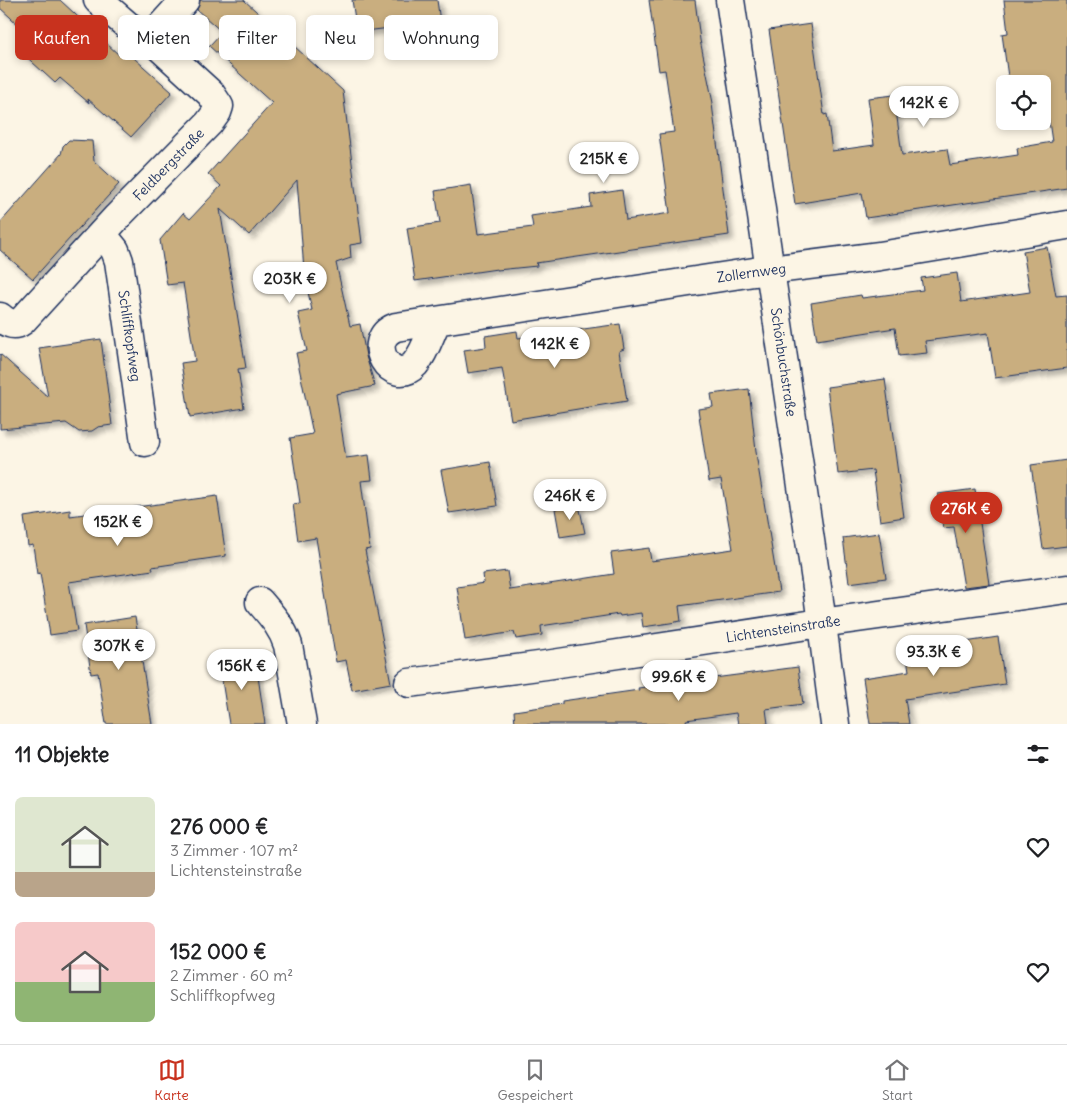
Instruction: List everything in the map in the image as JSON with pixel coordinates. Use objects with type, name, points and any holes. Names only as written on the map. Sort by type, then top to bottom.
[{"type":"street","name":"Feldbergstraße","points":[[98,0],[118,17]]},
{"type":"street","points":[[171,15],[185,0]]},
{"type":"street","name":"Schönbuchstraße","points":[[730,0],[822,623],[835,724]]},
{"type":"street","name":"Feldbergstraße","points":[[0,317],[10,324],[16,325],[22,321],[102,234],[209,123],[217,112],[219,106],[211,94],[174,60]]},
{"type":"street","name":"Zollernweg","points":[[436,322],[880,256],[1067,225]]},
{"type":"street","name":"Schliffkopfweg","points":[[102,234],[110,241],[119,261],[145,442]]},
{"type":"street","name":"Lichtensteinstraße","points":[[409,683],[546,665],[1067,588]]},
{"type":"street","points":[[260,602],[284,632],[302,724]]},
{"type":"building","points":[[0,0],[60,0],[76,15],[15,15],[15,22],[0,8]]},
{"type":"building","points":[[200,0],[244,0],[260,15],[219,15],[219,29],[209,21],[209,15],[203,15],[197,10]]},
{"type":"building","points":[[352,0],[437,0],[439,15],[384,15],[384,29],[374,30],[374,15],[354,15]]},
{"type":"building","points":[[649,0],[695,0],[700,40],[713,103],[729,235],[536,263],[537,266],[497,269],[415,281],[407,228],[440,223],[435,191],[471,185],[478,234],[533,227],[531,216],[591,207],[590,195],[622,190],[626,220],[670,213],[659,134],[674,132],[665,70],[659,71]]},
{"type":"building","points":[[1004,0],[1067,0],[1067,188],[866,218],[862,193],[795,204],[769,30],[811,24],[824,115],[827,114],[832,151],[874,145],[868,98],[894,95],[902,155],[947,149],[950,165],[1018,155],[1017,148],[1052,142],[1050,130],[1051,75],[1008,75],[1002,34],[1008,33]]},
{"type":"building","points":[[219,35],[219,55],[209,46]]},
{"type":"building","points":[[108,45],[118,54],[118,60],[136,60],[172,92],[131,137],[88,99],[89,103],[60,78],[55,83],[30,60],[108,60]]},
{"type":"building","points":[[296,48],[306,57],[306,60],[309,60],[343,91],[362,243],[350,245],[351,258],[336,263],[350,326],[360,324],[366,356],[375,386],[336,394],[346,458],[369,455],[372,480],[361,481],[370,549],[365,550],[391,683],[352,690],[346,660],[336,662],[316,538],[298,541],[293,504],[300,503],[290,438],[313,434],[296,353],[307,351],[298,313],[312,310],[303,270],[297,180],[249,235],[220,209],[246,368],[238,369],[244,408],[190,417],[181,363],[195,361],[183,283],[167,285],[160,240],[183,213],[190,219],[221,186],[208,174],[272,103],[224,60],[296,60]]},
{"type":"building","points":[[69,140],[92,141],[94,161],[119,184],[33,279],[0,250],[0,223],[61,154],[63,146]]},
{"type":"building","points":[[1047,247],[1056,296],[1067,295],[1067,368],[995,378],[988,333],[925,341],[927,353],[899,356],[895,328],[817,340],[811,303],[861,295],[862,298],[923,290],[921,278],[957,273],[961,302],[1030,292],[1023,251]]},
{"type":"building","points":[[620,324],[624,349],[619,351],[627,401],[511,420],[502,368],[468,373],[464,350],[486,347],[485,336],[517,331],[518,338]]},
{"type":"building","points":[[101,339],[112,425],[98,427],[92,431],[79,432],[66,423],[0,429],[0,354],[48,397],[39,348]]},
{"type":"building","points":[[885,379],[904,517],[880,521],[873,470],[838,474],[827,387]]},
{"type":"building","points":[[749,389],[757,460],[779,592],[679,606],[681,621],[670,623],[643,627],[641,613],[620,616],[619,614],[541,626],[542,635],[516,639],[514,632],[465,640],[457,587],[484,583],[483,574],[507,571],[510,590],[614,574],[611,553],[649,548],[651,561],[733,549],[721,479],[709,481],[698,409],[713,407],[711,394]]},
{"type":"building","points":[[1067,460],[1067,546],[1043,549],[1031,465]]},
{"type":"building","points":[[490,462],[497,506],[449,513],[441,470]]},
{"type":"building","points":[[975,489],[989,584],[964,587],[954,527],[943,528],[938,494]]},
{"type":"building","points":[[217,496],[226,556],[152,567],[153,570],[69,582],[77,631],[50,635],[40,573],[37,574],[33,545],[28,546],[24,517],[70,510],[70,516]]},
{"type":"building","points":[[579,505],[585,533],[560,537],[555,509]]},
{"type":"building","points":[[879,533],[886,578],[849,583],[843,538]]},
{"type":"building","points":[[135,617],[152,724],[106,724],[98,673],[91,674],[84,625]]},
{"type":"building","points":[[998,637],[1005,684],[905,699],[909,724],[870,724],[863,678],[909,671],[906,651]]},
{"type":"building","points":[[255,656],[265,724],[229,724],[219,662]]},
{"type":"building","points":[[798,667],[803,704],[766,709],[768,724],[738,724],[736,713],[686,720],[687,724],[515,724],[514,711],[562,704],[562,701],[639,690],[638,688]]}]
